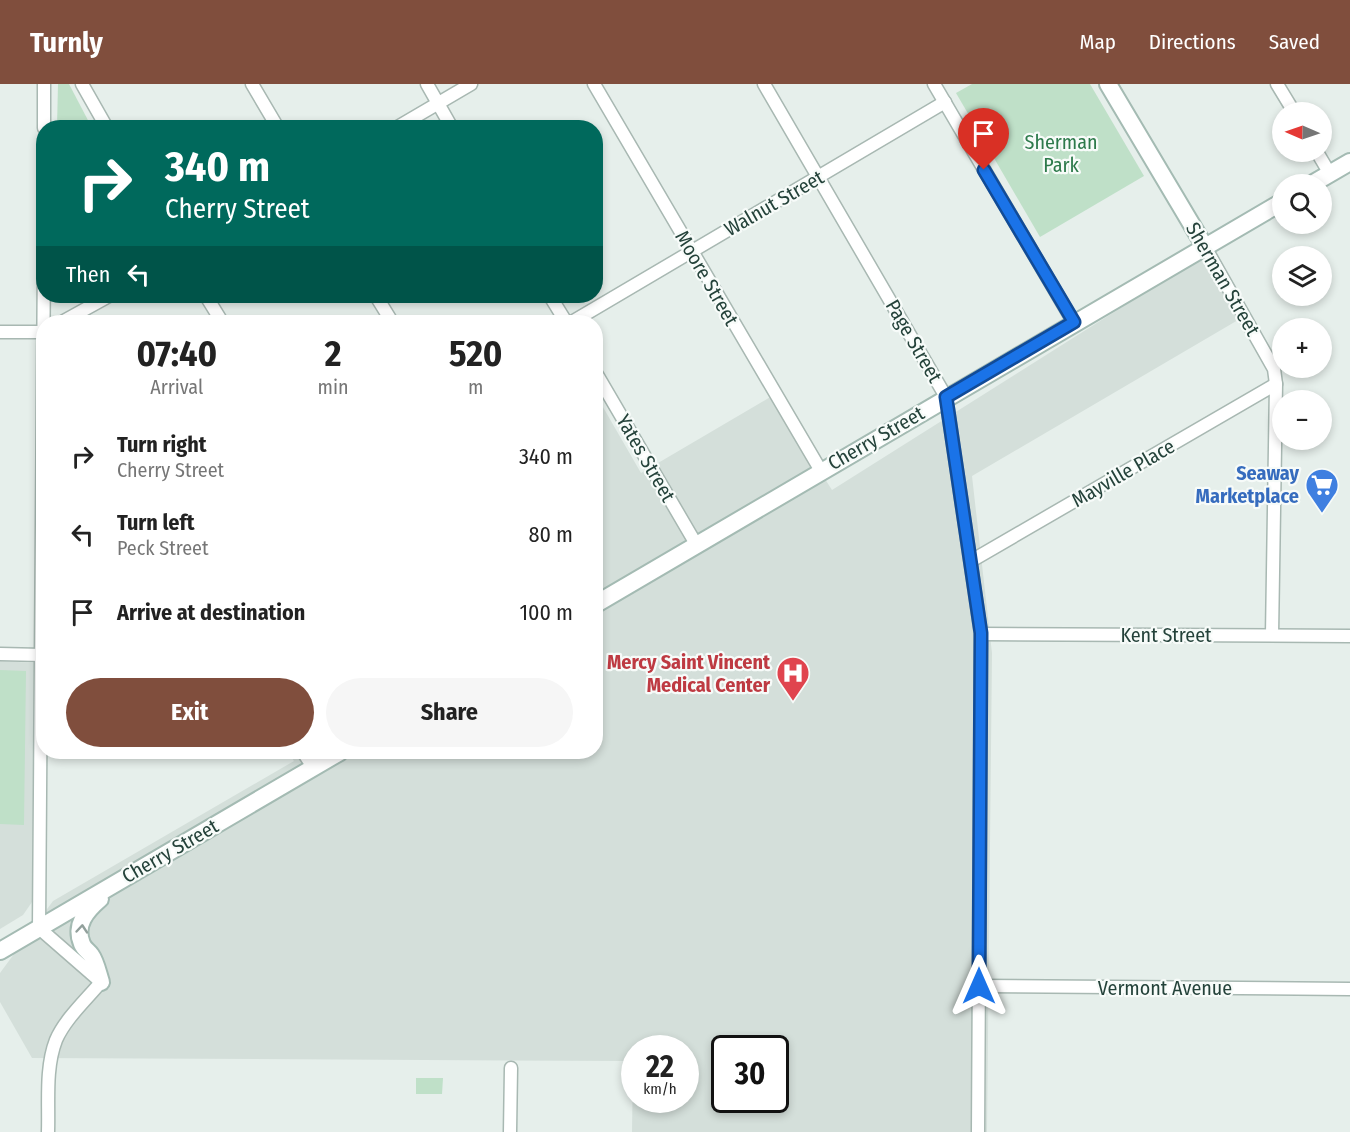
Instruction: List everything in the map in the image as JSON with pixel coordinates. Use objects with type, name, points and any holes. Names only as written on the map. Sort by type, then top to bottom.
[{"type":"main road","name":"Sherman Street","points":[[1108,84],[1205,246]]},
{"type":"main road","points":[[1330,174],[1350,162]]},
{"type":"main road","name":"Cherry Street","points":[[603,600],[1272,208]]},
{"type":"main road","name":"Cherry Street","points":[[0,951],[327,759]]},
{"type":"main road","points":[[101,982],[91,955],[82,944],[81,923],[86,912],[122,879]]},
{"type":"street","points":[[44,84],[44,120]]},
{"type":"street","points":[[82,84],[102,120]]},
{"type":"street","points":[[252,84],[273,120]]},
{"type":"street","points":[[427,84],[448,120]]},
{"type":"street","points":[[409,120],[471,84]]},
{"type":"street","name":"Moore Street","points":[[594,84],[820,471]]},
{"type":"street","name":"Page Street","points":[[764,84],[946,397],[981,633],[978,1132]]},
{"type":"street","points":[[934,84],[1074,322]]},
{"type":"street","points":[[1277,84],[1288,102]]},
{"type":"street","name":"Walnut Street","points":[[584,315],[945,102]]},
{"type":"street","points":[[1323,162],[1330,174]]},
{"type":"street","name":"Sherman Street","points":[[1205,246],[1274,369],[1276,384],[1272,635]]},
{"type":"street","points":[[75,315],[96,303]]},
{"type":"street","points":[[0,332],[36,332]]},
{"type":"street","name":"Mayville Place","points":[[971,561],[1276,384]]},
{"type":"street","name":"Yates Street","points":[[603,385],[696,544]]},
{"type":"street","name":"Kent Street","points":[[981,633],[1350,636]]},
{"type":"street","points":[[0,654],[36,655]]},
{"type":"street","points":[[41,759],[39,928],[101,982],[62,1029],[56,1040],[51,1064],[48,1132]]},
{"type":"street","points":[[308,759],[313,767]]},
{"type":"street","name":"Vermont Avenue","points":[[979,986],[1350,989]]},
{"type":"street","points":[[510,1132],[511,1068]]},
{"type":"shaded area","name":"Mercy Saint Vincent Medical Center","points":[[1214,249],[1250,313],[972,476],[992,653],[987,1132],[632,1132],[632,1113],[699,1113],[699,1035],[621,1035],[621,1061],[32,1058],[0,1002],[0,973],[53,901],[294,761],[293,759],[603,759],[603,407],[641,473],[772,396],[832,490]]},
{"type":"shaded area","points":[[0,661],[35,663],[32,902],[23,915],[0,929]]},
{"type":"green space","points":[[58,84],[69,84],[88,120],[57,120]]},
{"type":"green space","name":"Sherman Park","points":[[972,84],[1090,84],[1144,176],[1040,237],[956,93]]},
{"type":"green space","points":[[0,670],[26,671],[24,825],[0,824]]},
{"type":"green space","points":[[416,1078],[443,1078],[442,1094],[416,1094]]},
{"type":"place","name":"Seaway Marketplace","points":[[1322,514]]},
{"type":"place","name":"Mercy Saint Vincent Medical Center","points":[[793,702]]},
{"type":"route","points":[[979,986],[981,633],[946,397],[1074,322],[984,170]]}]
